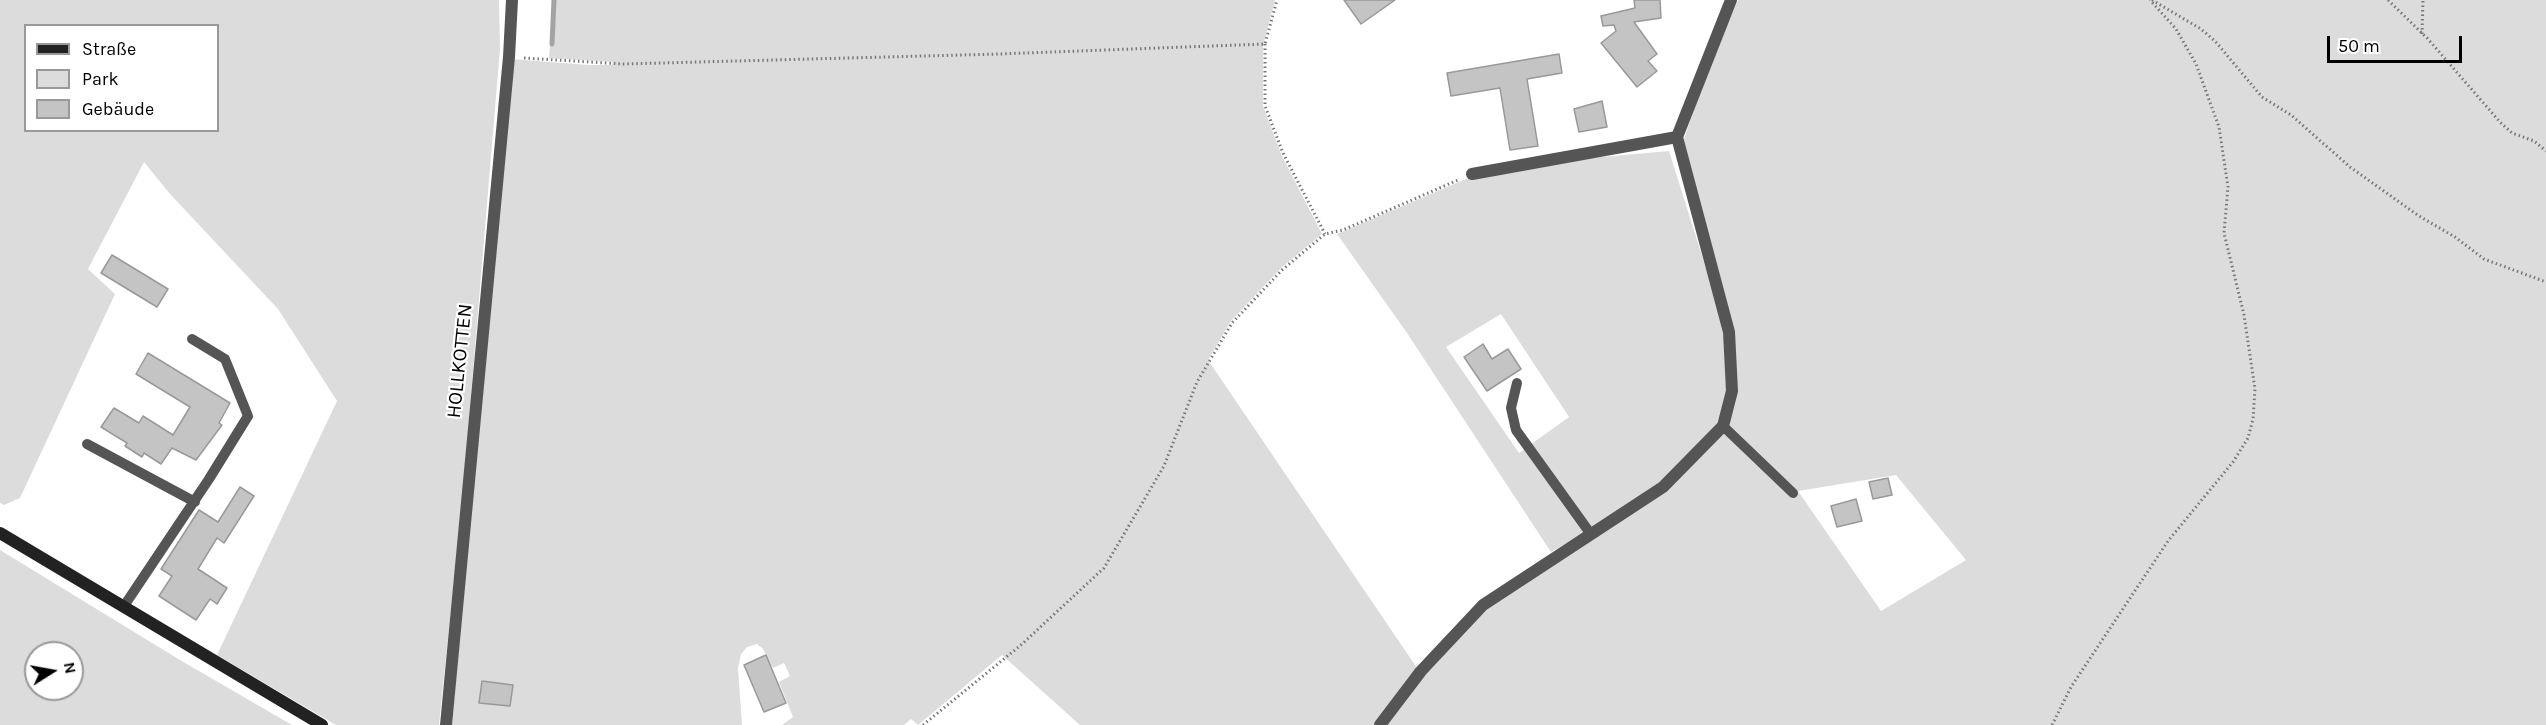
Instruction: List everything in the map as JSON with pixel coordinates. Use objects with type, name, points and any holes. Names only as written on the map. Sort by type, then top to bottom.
[{"type":"main road","points":[[0,533],[322,725]]},
{"type":"street","name":"HOLLKOTTEN","points":[[446,725],[509,57],[512,0]]},
{"type":"street","points":[[1380,725],[1421,671],[1483,605],[1663,487],[1723,426],[1731,391],[1729,332],[1677,137],[1731,0]]},
{"type":"street","points":[[1472,174],[1677,137]]},
{"type":"lane","points":[[124,606],[195,502],[248,416],[225,359],[192,339]]},
{"type":"lane","points":[[1517,383],[1511,408],[1516,430],[1590,533]]},
{"type":"lane","points":[[1723,426],[1793,493]]},
{"type":"lane","points":[[87,444],[195,502]]},
{"type":"path","points":[[1277,0],[1265,44],[1265,106],[1283,153],[1324,234]]},
{"type":"path","points":[[2151,0],[2200,29],[2215,41],[2262,97],[2291,115],[2349,167],[2410,210],[2455,237],[2484,259],[2546,282]]},
{"type":"path","points":[[2052,725],[2071,687],[2168,541],[2233,462],[2248,438],[2253,419],[2255,389],[2246,326],[2224,233],[2228,187],[2219,127],[2196,64],[2176,29],[2151,0]]},
{"type":"path","points":[[2388,0],[2422,34],[2500,122],[2512,133],[2534,141],[2546,151]]},
{"type":"path","points":[[2422,34],[2423,0]]},
{"type":"path","points":[[509,57],[623,64],[1265,44]]},
{"type":"path","points":[[923,725],[1021,645],[1104,568],[1164,466],[1197,382],[1232,323],[1281,270],[1324,234],[1343,230],[1472,174]]},
{"type":"green space","points":[[0,0],[499,0],[500,49],[462,502],[439,725],[336,725],[217,655],[337,401],[278,309],[170,194],[144,162],[88,269],[115,294],[20,498],[4,505],[0,503]]},
{"type":"green space","points":[[556,0],[1275,0],[1263,46],[1263,106],[1282,156],[1322,234],[1281,268],[1231,321],[1208,360],[1417,668],[1373,725],[1080,725],[1002,655],[918,725],[911,719],[904,725],[782,725],[793,717],[779,682],[790,676],[784,663],[773,668],[763,649],[757,644],[747,647],[741,654],[738,668],[742,725],[452,725],[511,59],[589,65],[612,65],[613,62],[549,58],[550,45],[554,45]]},
{"type":"green space","points":[[1738,0],[2546,0],[2546,725],[1384,725],[1424,673],[1484,608],[1663,491],[1727,425],[1732,331],[1682,145],[1703,83]],"holes":[[[1896,475],[1966,560],[1881,611],[1798,491]]]},
{"type":"green space","points":[[1669,151],[1726,332],[1728,391],[1720,425],[1661,483],[1591,529],[1530,445],[1569,417],[1501,314],[1446,347],[1519,453],[1526,448],[1586,532],[1551,552],[1407,333],[1337,234],[1473,176],[1568,160]]},
{"type":"green space","points":[[0,550],[180,660],[292,725],[0,725]]},
{"type":"building","points":[[1344,0],[1395,0],[1361,24]]},
{"type":"building","points":[[1634,0],[1660,0],[1661,18],[1634,22],[1657,54],[1648,61],[1657,71],[1637,87],[1601,43],[1616,31],[1614,25],[1603,26],[1601,16],[1635,8]]},
{"type":"building","points":[[1559,54],[1562,73],[1527,79],[1538,146],[1510,150],[1500,88],[1451,96],[1447,73]]},
{"type":"building","points":[[1602,101],[1607,127],[1579,132],[1574,109]]},
{"type":"building","points":[[112,255],[168,289],[157,307],[101,273]]},
{"type":"building","points":[[1483,344],[1492,359],[1508,349],[1521,369],[1487,391],[1464,357]]},
{"type":"building","points":[[148,353],[230,403],[219,423],[222,425],[196,460],[172,448],[161,464],[144,453],[142,457],[125,446],[127,443],[101,427],[114,408],[139,423],[143,416],[173,435],[190,407],[136,374]]},
{"type":"building","points":[[1888,478],[1892,495],[1873,499],[1869,482]]},
{"type":"building","points":[[240,487],[254,496],[224,543],[217,538],[198,569],[227,588],[217,604],[210,599],[196,620],[159,596],[172,576],[161,569],[199,510],[218,522]]},
{"type":"building","points":[[1856,499],[1862,521],[1837,527],[1831,506]]},
{"type":"building","points":[[766,655],[786,703],[764,712],[744,665]]},
{"type":"building","points":[[482,681],[513,685],[510,706],[479,703]]},
{"type":"waterway","points":[[552,44],[554,0]]}]
